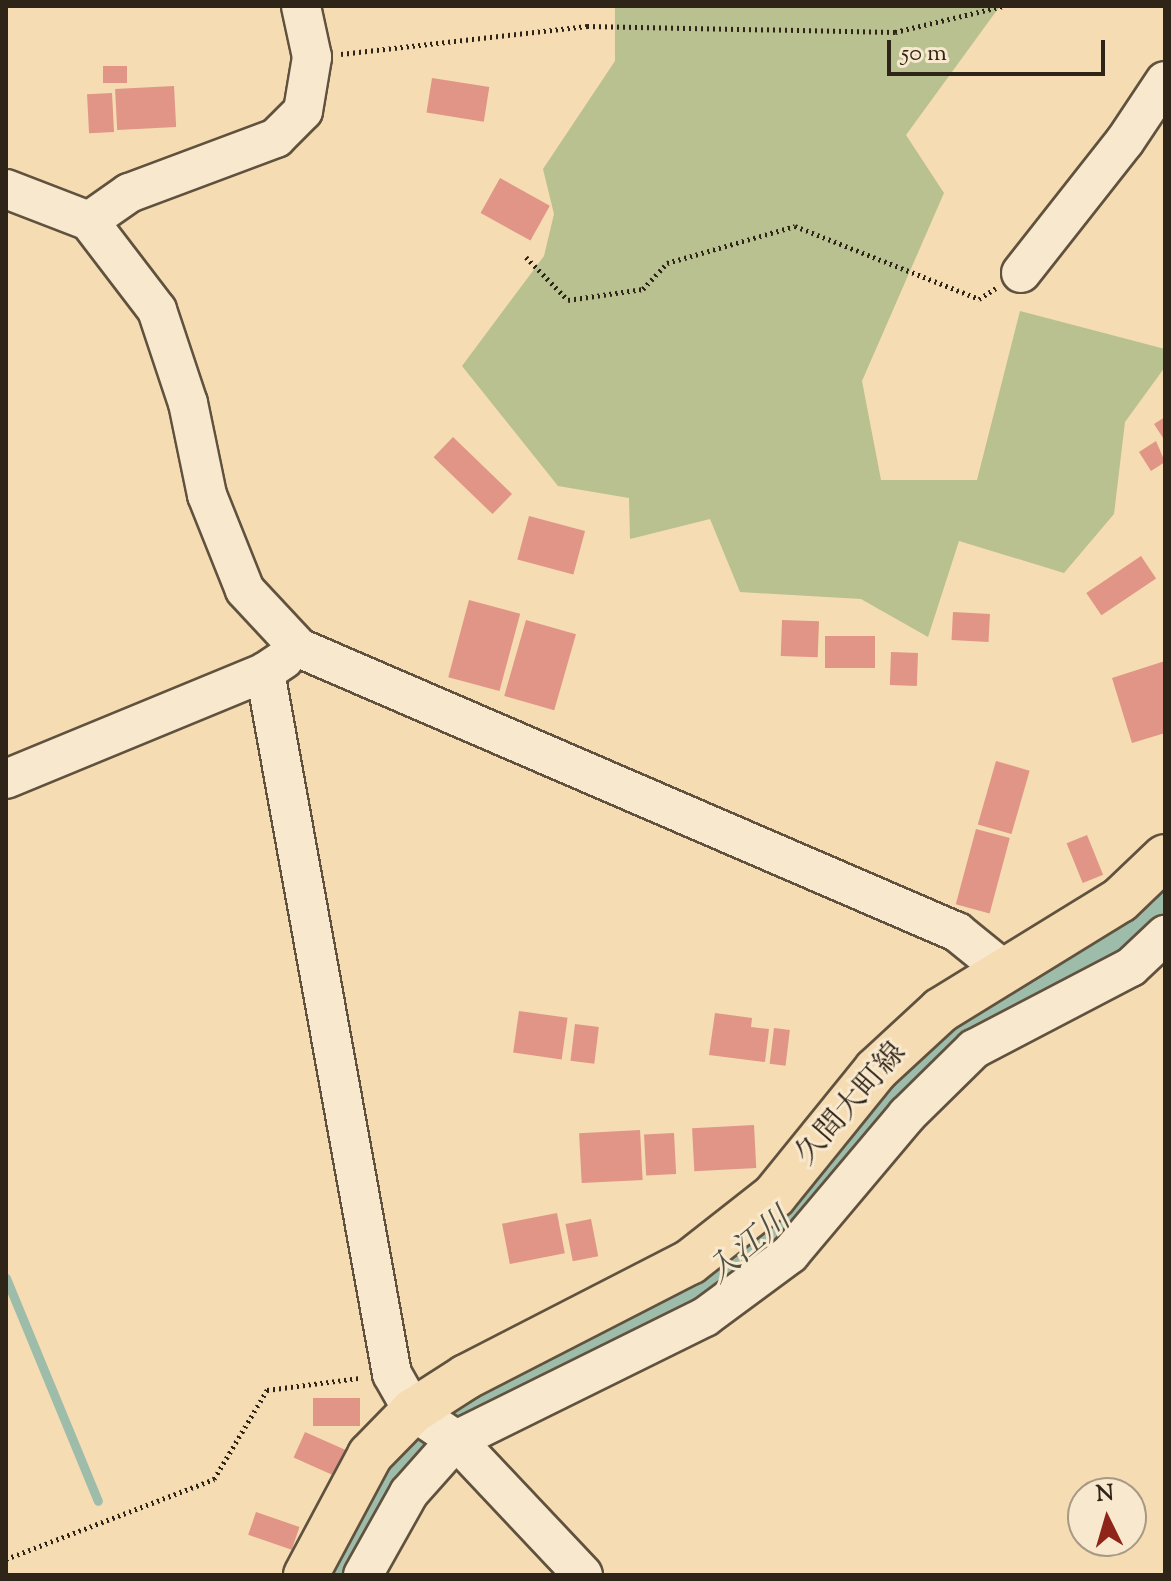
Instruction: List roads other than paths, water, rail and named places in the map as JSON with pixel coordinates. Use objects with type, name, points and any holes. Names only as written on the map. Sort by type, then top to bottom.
[{"type":"main road","name":"久間大町線","points":[[306,1575],[403,1392],[466,1377],[690,1262],[774,1196],[876,1070],[941,1010],[1120,900],[1165,857]]},
{"type":"street","points":[[89,221],[129,193],[276,138],[303,111],[312,57],[301,6]]},
{"type":"street","points":[[1021,273],[1125,141],[1165,81]]},
{"type":"street","points":[[6,189],[89,221],[157,310],[188,403],[207,495],[245,590],[299,648],[957,932],[1004,970]]},
{"type":"street","points":[[6,779],[265,672],[299,648]]},
{"type":"street","points":[[265,672],[403,1392],[456,1440],[583,1575]]},
{"type":"street","points":[[363,1575],[409,1493],[456,1440],[705,1317],[790,1254],[907,1115],[974,1049],[1131,967],[1165,935]]},
{"type":"waterway","name":"入江川","points":[[333,1575],[384,1479],[460,1410],[677,1305],[782,1229],[891,1088],[957,1031],[1079,963],[1165,903]]},
{"type":"waterway","points":[[6,1278],[98,1501]]}]
